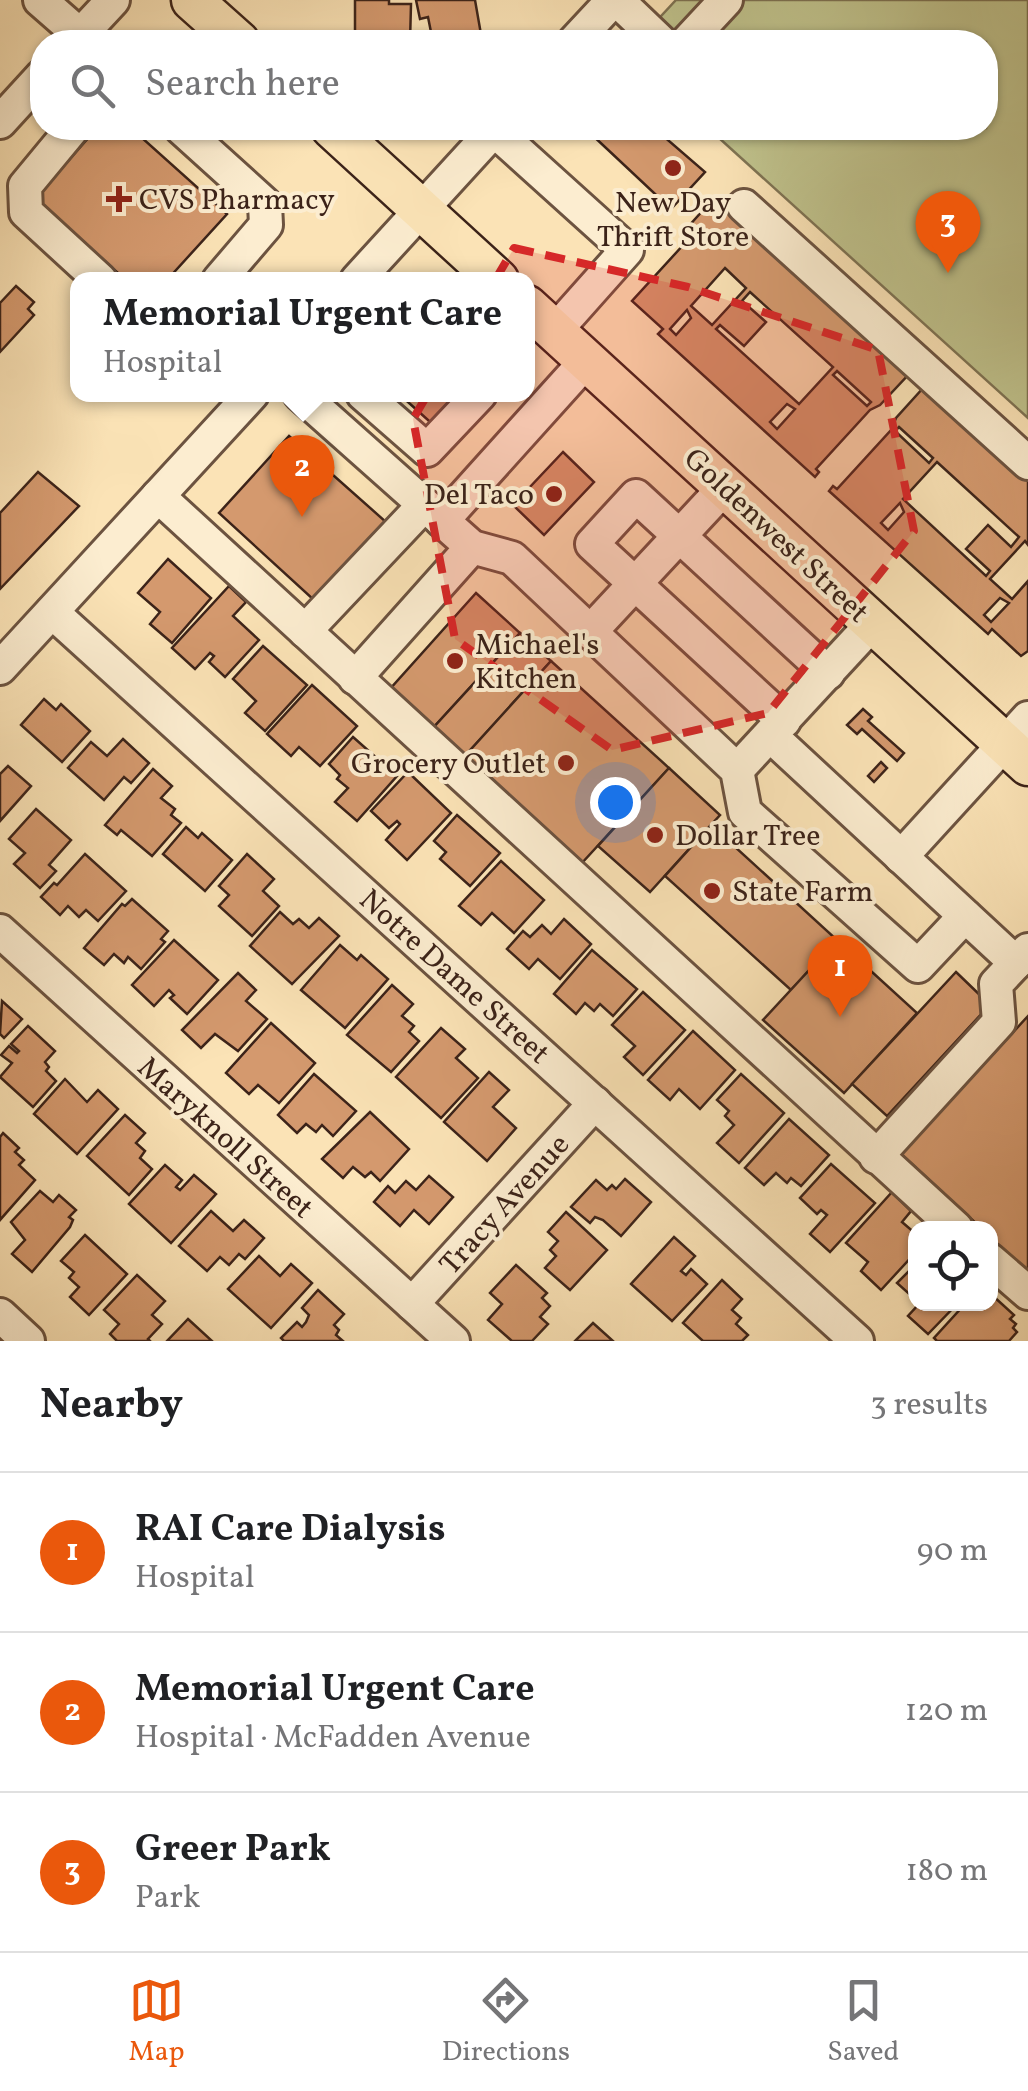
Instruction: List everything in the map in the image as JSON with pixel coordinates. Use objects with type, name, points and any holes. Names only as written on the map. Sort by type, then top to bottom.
[{"type":"main road","points":[[192,0],[226,30]]},
{"type":"main road","points":[[345,140],[489,272]]},
{"type":"main road","name":"Goldenwest Street","points":[[539,326],[587,360],[873,623],[1020,742]]},
{"type":"street","points":[[40,0],[71,30]]},
{"type":"street","points":[[89,30],[113,0]]},
{"type":"street","points":[[586,30],[615,0],[648,30]]},
{"type":"street","points":[[698,30],[726,0]]},
{"type":"street","points":[[0,122],[30,89]]},
{"type":"street","points":[[63,140],[25,186],[26,212],[91,272]]},
{"type":"street","points":[[194,140],[264,204],[266,225],[225,272]]},
{"type":"street","points":[[364,272],[485,140]]},
{"type":"street","points":[[507,140],[627,250],[539,326]]},
{"type":"street","points":[[744,206],[1028,463]]},
{"type":"street","points":[[304,631],[425,506],[587,360]]},
{"type":"street","points":[[0,668],[158,496],[238,402]]},
{"type":"street","points":[[309,402],[472,547],[512,558],[737,770],[745,812],[918,966],[965,916]]},
{"type":"street","points":[[372,402],[428,450]]},
{"type":"street","points":[[425,506],[428,450],[473,402]]},
{"type":"street","points":[[590,632],[725,487]]},
{"type":"street","points":[[158,496],[948,1221]]},
{"type":"street","points":[[828,673],[636,496],[592,544],[778,728],[901,857],[965,916],[1023,958],[996,984],[999,1022],[876,1157]]},
{"type":"street","points":[[355,678],[472,547]]},
{"type":"street","name":"Notre Dame Street","points":[[52,612],[857,1341]]},
{"type":"street","points":[[737,770],[873,623]]},
{"type":"street","points":[[901,857],[1020,742]]},
{"type":"street","name":"Maryknoll Street","points":[[0,932],[453,1341]]},
{"type":"street","name":"Tracy Avenue","points":[[412,1304],[595,1103]]},
{"type":"street","points":[[998,1267],[1028,1294]]},
{"type":"highlighted area","points":[[514,248],[688,287],[878,350],[914,531],[768,713],[612,750],[455,639],[413,419]]},
{"type":"green space","points":[[676,0],[1028,0],[1028,418],[721,140],[998,140],[998,30],[648,30]]},
{"type":"building","points":[[355,0],[411,4],[410,30],[355,30]]},
{"type":"building","points":[[416,0],[475,0],[480,30],[431,30],[428,17],[420,19]]},
{"type":"building","name":"CVS Pharmacy","points":[[86,140],[144,140],[227,214],[174,272],[117,272],[46,210],[29,189],[46,186]]},
{"type":"building","points":[[598,140],[668,140],[705,172],[671,209]]},
{"type":"building","points":[[715,197],[909,374],[816,469],[819,472],[815,477],[658,334],[663,329],[632,301],[685,243],[681,238]],"holes":[[[725,268],[746,288],[712,325],[691,306]],[[750,292],[833,367],[799,404],[716,329],[720,325],[744,346],[766,322],[742,301]],[[687,310],[691,318],[676,335],[670,329]],[[837,371],[871,402],[867,406],[833,375]],[[787,404],[795,409],[777,429],[770,422]]]},
{"type":"building","points":[[16,286],[34,302],[28,309],[34,315],[0,352],[0,303]]},
{"type":"building","points":[[924,387],[1028,481],[1028,545],[1025,541],[990,579],[1012,599],[1028,581],[1028,651],[1021,656],[992,629],[988,634],[829,491],[833,486],[837,489],[891,430],[896,418]],"holes":[[[899,427],[933,458],[929,463],[895,431]],[[937,462],[1019,537],[1011,547],[988,525],[966,549],[990,571],[986,576],[903,499]],[[900,503],[904,512],[888,530],[881,523]],[[1000,598],[1009,603],[991,622],[984,615]]]},
{"type":"building","points":[[408,402],[455,402],[438,429]]},
{"type":"building","points":[[289,436],[386,522],[315,601],[219,513]]},
{"type":"building","name":"Del Taco","points":[[563,452],[594,482],[544,535],[513,505]]},
{"type":"building","points":[[38,472],[79,506],[0,589],[0,513]]},
{"type":"building","points":[[168,559],[211,598],[172,643],[150,624],[160,612],[138,593]]},
{"type":"building","points":[[229,586],[246,602],[233,616],[259,640],[225,677],[209,662],[214,656],[210,653],[195,669],[172,648]]},
{"type":"building","name":"Michael's Kitchen","points":[[476,593],[520,633],[433,728],[390,689]]},
{"type":"building","points":[[520,633],[551,661],[464,757],[433,728]]},
{"type":"building","points":[[263,646],[307,685],[265,731],[245,713],[256,701],[233,679]]},
{"type":"building","name":"Grocery Outlet","points":[[551,661],[669,768],[581,864],[464,757]]},
{"type":"building","points":[[312,685],[357,726],[320,766],[299,747],[291,756],[267,734]]},
{"type":"building","points":[[44,699],[56,710],[61,704],[90,731],[62,762],[21,725]]},
{"type":"building","points":[[863,709],[872,717],[868,721],[904,753],[897,761],[862,729],[857,734],[847,725]]},
{"type":"building","points":[[353,737],[397,776],[357,821],[335,802],[348,788],[337,779],[340,775],[329,764]]},
{"type":"building","points":[[123,739],[149,763],[131,783],[124,777],[104,800],[68,768],[91,742],[107,756]]},
{"type":"building","points":[[881,762],[887,768],[874,782],[868,776]]},
{"type":"building","points":[[8,766],[31,786],[0,821],[0,774]]},
{"type":"building","name":"Dollar Tree","points":[[669,768],[720,815],[650,892],[598,846]]},
{"type":"building","points":[[153,769],[172,786],[161,798],[175,809],[171,815],[181,823],[152,856],[121,830],[117,835],[105,825]]},
{"type":"building","points":[[408,772],[451,813],[407,860],[386,840],[400,824],[397,821],[389,828],[371,811]]},
{"type":"building","points":[[36,809],[71,840],[49,865],[56,871],[40,888],[14,864],[25,853],[9,839]]},
{"type":"building","points":[[457,815],[500,853],[470,886],[440,859],[446,852],[434,841]]},
{"type":"building","points":[[711,825],[837,940],[791,990],[665,876]]},
{"type":"building","points":[[186,827],[198,838],[202,833],[232,860],[205,891],[163,854]]},
{"type":"building","points":[[85,854],[126,891],[98,921],[86,910],[79,917],[68,906],[60,915],[41,897]]},
{"type":"building","points":[[247,854],[274,879],[263,891],[279,906],[252,936],[219,906],[229,895],[219,886]]},
{"type":"building","points":[[501,861],[544,900],[514,933],[492,913],[481,925],[459,906]]},
{"type":"building","points":[[132,899],[168,931],[161,939],[165,942],[141,969],[128,957],[124,963],[114,954],[104,965],[84,948],[122,904],[125,906]]},
{"type":"building","points":[[280,912],[293,924],[299,919],[309,928],[319,918],[339,936],[292,984],[250,946]]},
{"type":"building","points":[[564,919],[591,944],[560,979],[538,959],[529,969],[507,949],[523,931],[530,937],[542,925],[551,934]]},
{"type":"building","points":[[174,940],[218,980],[187,1014],[170,998],[174,995],[169,990],[154,1006],[132,985]]},
{"type":"building","points":[[837,940],[917,1013],[844,1093],[763,1020]]},
{"type":"building","points":[[340,945],[357,960],[361,955],[388,979],[345,1028],[301,990]]},
{"type":"building","points":[[592,950],[637,989],[613,1016],[600,1004],[594,1011],[585,1003],[576,1014],[554,994]]},
{"type":"building","points":[[956,972],[983,998],[986,1009],[887,1116],[852,1084]]},
{"type":"building","points":[[238,973],[256,990],[246,1001],[267,1019],[238,1051],[215,1034],[201,1048],[182,1030]]},
{"type":"building","points":[[392,985],[413,1004],[402,1016],[414,1026],[409,1032],[419,1041],[391,1072],[347,1035]]},
{"type":"building","points":[[643,992],[685,1030],[643,1075],[624,1057],[635,1046],[612,1025]]},
{"type":"building","points":[[2,1001],[22,1019],[4,1038],[0,1034]]},
{"type":"building","points":[[1028,1016],[1028,1272],[998,1244],[998,1221],[973,1221],[901,1154]]},
{"type":"building","points":[[271,1023],[315,1063],[279,1103],[258,1085],[249,1094],[226,1073]]},
{"type":"building","points":[[28,1026],[55,1051],[45,1062],[49,1067],[46,1071],[56,1081],[33,1107],[0,1077],[12,1063],[1,1055],[9,1046],[19,1051],[11,1044]]},
{"type":"building","points":[[441,1028],[465,1049],[456,1058],[478,1078],[441,1118],[396,1077]]},
{"type":"building","points":[[693,1031],[735,1070],[700,1109],[679,1089],[670,1100],[648,1080]]},
{"type":"building","points":[[489,1072],[509,1090],[493,1107],[516,1128],[487,1161],[444,1122]]},
{"type":"building","points":[[314,1074],[356,1111],[333,1136],[322,1125],[316,1132],[306,1124],[297,1133],[278,1115]]},
{"type":"building","points":[[741,1074],[784,1113],[739,1163],[717,1143],[734,1125],[725,1116],[729,1111],[717,1100]]},
{"type":"building","points":[[65,1079],[87,1102],[98,1090],[118,1109],[77,1154],[34,1114]]},
{"type":"building","points":[[370,1112],[409,1149],[380,1181],[371,1172],[365,1177],[353,1167],[343,1178],[322,1159]]},
{"type":"building","points":[[125,1115],[145,1133],[136,1143],[145,1151],[140,1158],[152,1169],[129,1195],[87,1156]]},
{"type":"building","points":[[789,1119],[829,1155],[801,1186],[791,1178],[787,1183],[776,1173],[764,1185],[745,1168]]},
{"type":"building","points":[[3,1133],[19,1148],[15,1152],[24,1160],[19,1165],[35,1180],[0,1220],[0,1137]]},
{"type":"building","points":[[831,1164],[875,1203],[830,1252],[810,1234],[827,1215],[821,1210],[817,1214],[800,1198]]},
{"type":"building","points":[[165,1165],[182,1180],[176,1187],[180,1190],[194,1175],[216,1194],[171,1243],[129,1204]]},
{"type":"building","points":[[429,1176],[453,1197],[429,1224],[414,1210],[400,1226],[374,1202],[388,1186],[395,1193],[406,1181],[416,1190]]},
{"type":"building","points":[[625,1179],[651,1202],[621,1236],[603,1220],[595,1217],[590,1223],[571,1207],[596,1180],[607,1190],[612,1185],[616,1189]]},
{"type":"building","points":[[40,1191],[53,1202],[59,1195],[76,1210],[69,1217],[73,1220],[70,1227],[32,1272],[12,1254],[25,1240],[11,1222]]},
{"type":"building","points":[[892,1192],[911,1211],[902,1222],[908,1227],[908,1261],[881,1290],[861,1271],[868,1262],[846,1243]]},
{"type":"building","points":[[211,1211],[233,1231],[244,1220],[264,1238],[245,1259],[239,1254],[229,1265],[220,1257],[207,1271],[179,1246]]},
{"type":"building","points":[[566,1212],[607,1250],[570,1290],[545,1268],[556,1256],[550,1250],[558,1241],[548,1232]]},
{"type":"building","points":[[85,1235],[127,1274],[89,1315],[70,1297],[79,1287],[69,1278],[74,1272],[61,1261]]},
{"type":"building","points":[[674,1237],[695,1256],[681,1271],[686,1275],[691,1269],[707,1284],[672,1321],[631,1284]]},
{"type":"building","points":[[259,1256],[280,1276],[291,1264],[312,1283],[271,1328],[228,1289]]},
{"type":"building","points":[[516,1265],[547,1293],[542,1298],[550,1306],[540,1317],[548,1324],[532,1341],[512,1341],[488,1320],[502,1304],[490,1293]]},
{"type":"building","points":[[908,1272],[908,1293],[897,1283]]},
{"type":"building","points":[[137,1275],[165,1301],[152,1315],[162,1324],[150,1341],[117,1341],[110,1334],[119,1324],[104,1310]]},
{"type":"building","points":[[722,1280],[742,1299],[732,1310],[741,1318],[736,1324],[748,1335],[742,1341],[703,1341],[683,1323]]},
{"type":"building","points":[[318,1290],[344,1314],[334,1325],[339,1330],[336,1335],[343,1341],[284,1341],[281,1338],[297,1322],[302,1327],[306,1322],[309,1315],[302,1308]]},
{"type":"building","points":[[998,1300],[1014,1315],[1010,1319],[1017,1332],[1009,1341],[934,1338],[959,1311],[998,1311]]},
{"type":"building","points":[[913,1311],[950,1311],[928,1334],[908,1316]]},
{"type":"building","points":[[188,1319],[212,1341],[167,1341]]},
{"type":"building","points":[[593,1323],[613,1341],[575,1341]]},
{"type":"place","name":"New Day Thrift Store","points":[[673,168]]},
{"type":"place","name":"CVS Pharmacy","points":[[119,199]]},
{"type":"place","name":"Greer Park","points":[[948,273]]},
{"type":"place","name":"Del Taco","points":[[554,494]]},
{"type":"place","name":"Memorial Urgent Care","points":[[302,517]]},
{"type":"place","name":"Michael's Kitchen","points":[[455,661]]},
{"type":"place","name":"Grocery Outlet","points":[[566,763]]},
{"type":"place","name":"Dollar Tree","points":[[655,835]]},
{"type":"place","name":"State Farm","points":[[712,891]]},
{"type":"place","name":"RAI Care Dialysis","points":[[840,1017]]}]
